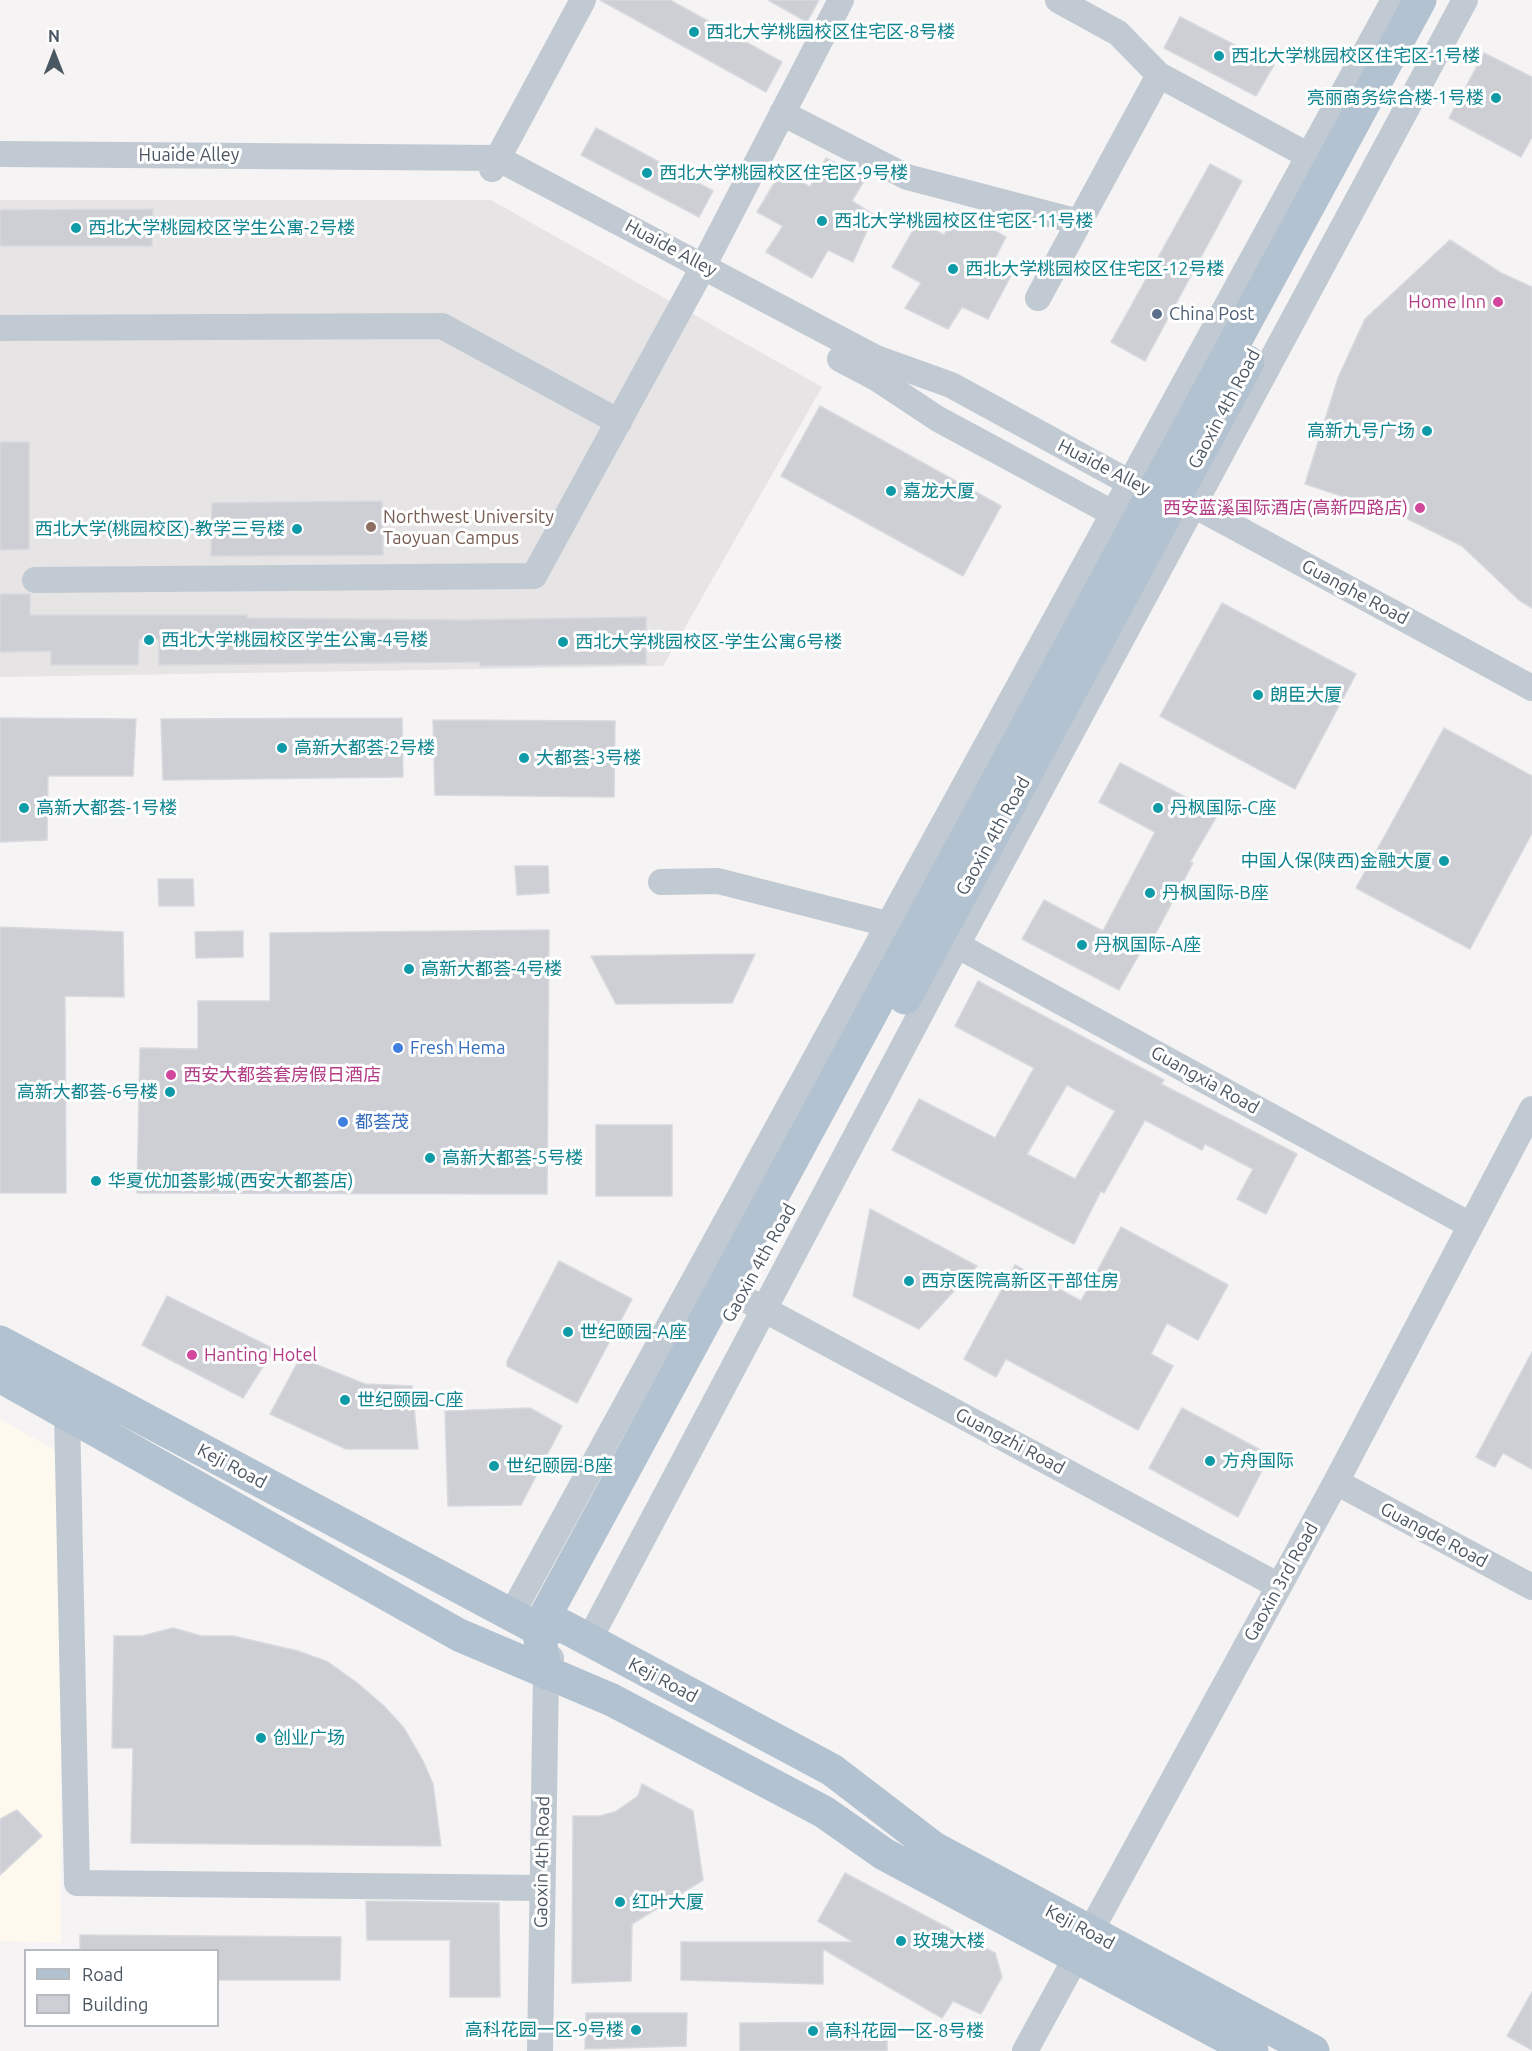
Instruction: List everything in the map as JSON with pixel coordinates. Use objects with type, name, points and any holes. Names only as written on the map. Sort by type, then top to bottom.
[{"type":"main road","name":"Gaoxin 4th Road","points":[[550,1628],[752,1303],[925,934],[1124,519],[1163,495],[1319,162],[1420,0]]},
{"type":"main road","name":"Gaoxin 4th Road","points":[[546,1673],[550,1628],[1163,495],[1441,0]]},
{"type":"main road","name":"Keji Road","points":[[0,1342],[550,1628],[832,1770],[934,1848],[1252,2051]]},
{"type":"main road","name":"Keji Road","points":[[0,1376],[459,1635],[612,1700],[824,1812],[884,1854],[1313,2051]]},
{"type":"street","points":[[495,163],[583,0]]},
{"type":"street","points":[[35,580],[534,576],[700,273],[841,0]]},
{"type":"street","points":[[1058,0],[1118,33],[1159,75],[1319,162]]},
{"type":"street","name":"Gaoxin 4th Road","points":[[1319,162],[1394,0]]},
{"type":"street","name":"Gaoxin 4th Road","points":[[1163,495],[1465,0]]},
{"type":"street","points":[[1038,297],[1159,75]]},
{"type":"street","points":[[782,112],[907,177],[1080,222]]},
{"type":"street","name":"Huaide Alley","points":[[0,154],[495,163],[700,273],[876,358],[951,385],[1163,495]]},
{"type":"street","name":"Huaide Alley","points":[[0,169],[495,163]]},
{"type":"street","name":"Huaide Alley","points":[[700,273],[876,378],[938,419],[1124,519]]},
{"type":"street","points":[[0,328],[442,326],[619,422]]},
{"type":"street","name":"Guanghe Road","points":[[1163,495],[1532,688]]},
{"type":"street","name":"Guangxia Road","points":[[661,882],[718,881],[925,934],[1470,1225]]},
{"type":"street","name":"Gaoxin 3rd Road","points":[[1025,2051],[1336,1482],[1532,1109]]},
{"type":"street","name":"Guangzhi Road","points":[[752,1303],[1279,1586]]},
{"type":"street","points":[[67,1413],[77,1883],[541,1888]]},
{"type":"street","name":"Guangde Road","points":[[1336,1482],[1532,1587]]},
{"type":"street","name":"Gaoxin 4th Road","points":[[540,2051],[546,1673]]},
{"type":"shaded area","name":"Northwest University Taoyuan Campus","points":[[0,200],[491,200],[822,387],[663,666],[0,677]]},
{"type":"shaded area","points":[[0,1419],[60,1453],[61,1943],[0,1941]]},
{"type":"building","name":"西北大学桃园校区住宅区-8号楼","points":[[600,0],[670,0],[782,62],[766,92]]},
{"type":"building","points":[[768,0],[819,0],[807,22]]},
{"type":"building","name":"西北大学桃园校区住宅区-1号楼","points":[[1180,17],[1274,65],[1256,96],[1164,48]]},
{"type":"building","name":"亮丽商务综合楼-1号楼","points":[[1484,53],[1532,77],[1532,137],[1521,157],[1449,118]]},
{"type":"building","name":"西北大学桃园校区住宅区-9号楼","points":[[596,128],[713,191],[699,217],[581,155]]},
{"type":"building","name":"西北大学桃园校区住宅区-11号楼","points":[[826,158],[865,179],[852,201],[874,215],[853,262],[828,250],[812,278],[766,252],[783,226],[757,212],[782,170],[810,187]]},
{"type":"building","points":[[1210,164],[1242,181],[1145,361],[1111,342]]},
{"type":"building","name":"西北大学桃园校区学生公寓-2号楼","points":[[153,209],[152,246],[0,246],[0,210]]},
{"type":"building","name":"西北大学桃园校区住宅区-12号楼","points":[[959,211],[1006,237],[994,260],[1013,272],[988,319],[962,307],[948,329],[905,308],[921,283],[892,267],[919,220],[944,235]]},
{"type":"building","name":"高新九号广场","points":[[1450,240],[1501,273],[1532,287],[1532,608],[1519,600],[1462,546],[1402,516],[1305,484],[1338,378],[1365,319]]},
{"type":"building","name":"嘉龙大厦","points":[[820,406],[1001,506],[963,576],[781,476]]},
{"type":"building","points":[[0,442],[29,442],[29,549],[0,550]]},
{"type":"building","name":"西北大学(桃园校区)-教学三号楼","points":[[382,501],[383,555],[211,556],[212,503]]},
{"type":"building","points":[[0,594],[30,594],[30,615],[247,615],[247,618],[465,620],[646,617],[646,664],[480,666],[480,662],[159,665],[159,639],[139,639],[138,665],[51,665],[51,651],[0,652]]},
{"type":"building","name":"朗臣大厦","points":[[1222,603],[1356,674],[1295,789],[1160,716]]},
{"type":"building","name":"高新大都荟-1号楼","points":[[0,718],[136,719],[133,776],[48,776],[47,840],[0,842]]},
{"type":"building","name":"高新大都荟-2号楼","points":[[402,718],[403,777],[163,780],[161,719]]},
{"type":"building","name":"大都荟-3号楼","points":[[433,720],[615,721],[614,797],[435,795]]},
{"type":"building","name":"中国人保(陕西)金融大厦","points":[[1444,728],[1532,776],[1532,833],[1470,949],[1356,888]]},
{"type":"building","points":[[1120,763],[1218,814],[1190,862],[1193,863],[1149,946],[1145,944],[1119,990],[1022,939],[1044,900],[1103,931],[1155,832],[1099,802]]},
{"type":"building","points":[[515,866],[548,866],[549,893],[517,895]]},
{"type":"building","points":[[158,879],[193,879],[194,906],[159,906]]},
{"type":"building","points":[[0,927],[123,932],[124,997],[65,996],[66,1193],[0,1193]]},
{"type":"building","name":"都荟茂","points":[[549,930],[547,1194],[137,1193],[140,1048],[198,1049],[198,1001],[270,1001],[270,933]]},
{"type":"building","points":[[243,931],[243,957],[196,958],[195,932]]},
{"type":"building","points":[[755,954],[732,1003],[616,1004],[591,956]]},
{"type":"building","points":[[978,981],[1164,1080],[1161,1084],[1297,1154],[1266,1214],[1237,1199],[1253,1169],[1205,1144],[1202,1150],[1145,1120],[1104,1193],[1101,1191],[1074,1244],[892,1150],[919,1099],[995,1138],[1034,1068],[955,1026]],"holes":[[[1067,1085],[1115,1111],[1075,1179],[1027,1154]]]},
{"type":"building","points":[[596,1125],[672,1125],[672,1196],[596,1196]]},
{"type":"building","name":"西京医院高新区干部住房","points":[[870,1209],[977,1266],[919,1329],[853,1296]]},
{"type":"building","points":[[1121,1227],[1228,1285],[1198,1340],[1167,1323],[1151,1354],[1173,1366],[1138,1430],[1006,1359],[996,1377],[964,1359],[1015,1265],[1081,1301]]},
{"type":"building","name":"世纪颐园-A座","points":[[559,1261],[632,1299],[577,1403],[507,1366],[507,1361]]},
{"type":"building","points":[[167,1296],[274,1349],[243,1398],[142,1345]]},
{"type":"building","points":[[1532,1352],[1532,1469],[1503,1453],[1495,1467],[1476,1457]]},
{"type":"building","name":"世纪颐园-C座","points":[[300,1358],[365,1384],[412,1386],[418,1449],[346,1449],[270,1414]]},
{"type":"building","name":"世纪颐园-B座","points":[[530,1408],[562,1426],[521,1505],[448,1506],[445,1411]]},
{"type":"building","name":"方舟国际","points":[[1182,1408],[1270,1455],[1238,1517],[1149,1468]]},
{"type":"building","name":"创业广场","points":[[173,1628],[201,1636],[233,1636],[298,1651],[328,1662],[356,1682],[384,1706],[404,1728],[423,1761],[433,1784],[441,1846],[131,1843],[133,1748],[112,1748],[114,1636],[142,1636]]},
{"type":"building","name":"红叶大厦","points":[[642,1784],[693,1811],[703,1880],[632,1924],[631,1981],[572,1983],[573,1816],[600,1816],[615,1812],[638,1796]]},
{"type":"building","points":[[17,1810],[42,1836],[0,1875],[0,1819]]},
{"type":"building","name":"玫瑰大楼","points":[[845,1873],[995,1953],[1002,1977],[981,2014],[953,2001],[942,2018],[823,1949],[823,1984],[681,1980],[681,1942],[853,1942],[818,1921]]},
{"type":"building","points":[[366,1901],[499,1903],[500,1997],[450,1997],[450,1940],[367,1940]]},
{"type":"building","points":[[80,1935],[341,1937],[340,1980],[219,1980],[219,1949],[80,1949]]},
{"type":"building","points":[[1532,1992],[1532,2050],[1507,2036]]},
{"type":"building","name":"高科花园一区-9号楼","points":[[586,2013],[687,2013],[686,2046],[585,2049]]},
{"type":"building","name":"高科花园一区-8号楼","points":[[887,2022],[887,2051],[740,2051],[740,2023]]},
{"type":"place","name":"西北大学桃园校区住宅区-8号楼","points":[[694,32]]},
{"type":"place","name":"西北大学桃园校区住宅区-1号楼","points":[[1219,56]]},
{"type":"place","name":"亮丽商务综合楼-1号楼","points":[[1496,98]]},
{"type":"place","name":"西北大学桃园校区住宅区-9号楼","points":[[647,173]]},
{"type":"place","name":"西北大学桃园校区住宅区-11号楼","points":[[822,221]]},
{"type":"place","name":"西北大学桃园校区学生公寓-2号楼","points":[[76,228]]},
{"type":"place","name":"西北大学桃园校区住宅区-12号楼","points":[[953,269]]},
{"type":"place","name":"Home Inn","points":[[1498,302]]},
{"type":"place","name":"China Post","points":[[1157,314]]},
{"type":"place","name":"高新九号广场","points":[[1427,431]]},
{"type":"place","name":"嘉龙大厦","points":[[891,491]]},
{"type":"place","name":"西安蓝溪国际酒店(高新四路店)","points":[[1420,508]]},
{"type":"place","name":"Northwest University Taoyuan Campus","points":[[371,527]]},
{"type":"place","name":"西北大学(桃园校区)-教学三号楼","points":[[297,529]]},
{"type":"place","name":"西北大学桃园校区学生公寓-4号楼","points":[[149,640]]},
{"type":"place","name":"西北大学桃园校区-学生公寓6号楼","points":[[563,642]]},
{"type":"place","name":"朗臣大厦","points":[[1258,695]]},
{"type":"place","name":"高新大都荟-2号楼","points":[[282,748]]},
{"type":"place","name":"大都荟-3号楼","points":[[524,758]]},
{"type":"place","name":"高新大都荟-1号楼","points":[[24,808]]},
{"type":"place","name":"丹枫国际-C座","points":[[1158,808]]},
{"type":"place","name":"中国人保(陕西)金融大厦","points":[[1444,861]]},
{"type":"place","name":"丹枫国际-B座","points":[[1150,893]]},
{"type":"place","name":"丹枫国际-A座","points":[[1082,945]]},
{"type":"place","name":"高新大都荟-4号楼","points":[[409,969]]},
{"type":"place","name":"Fresh Hema","points":[[398,1048]]},
{"type":"place","name":"西安大都荟套房假日酒店","points":[[171,1075]]},
{"type":"place","name":"高新大都荟-6号楼","points":[[170,1092]]},
{"type":"place","name":"都荟茂","points":[[343,1122]]},
{"type":"place","name":"高新大都荟-5号楼","points":[[430,1158]]},
{"type":"place","name":"华夏优加荟影城(西安大都荟店)","points":[[96,1181]]},
{"type":"place","name":"西京医院高新区干部住房","points":[[909,1281]]},
{"type":"place","name":"世纪颐园-A座","points":[[568,1332]]},
{"type":"place","name":"Hanting Hotel","points":[[192,1355]]},
{"type":"place","name":"世纪颐园-C座","points":[[345,1400]]},
{"type":"place","name":"方舟国际","points":[[1210,1461]]},
{"type":"place","name":"世纪颐园-B座","points":[[494,1466]]},
{"type":"place","name":"创业广场","points":[[261,1738]]},
{"type":"place","name":"红叶大厦","points":[[620,1902]]},
{"type":"place","name":"玫瑰大楼","points":[[901,1941]]},
{"type":"place","name":"高科花园一区-9号楼","points":[[636,2030]]},
{"type":"place","name":"高科花园一区-8号楼","points":[[813,2031]]}]
